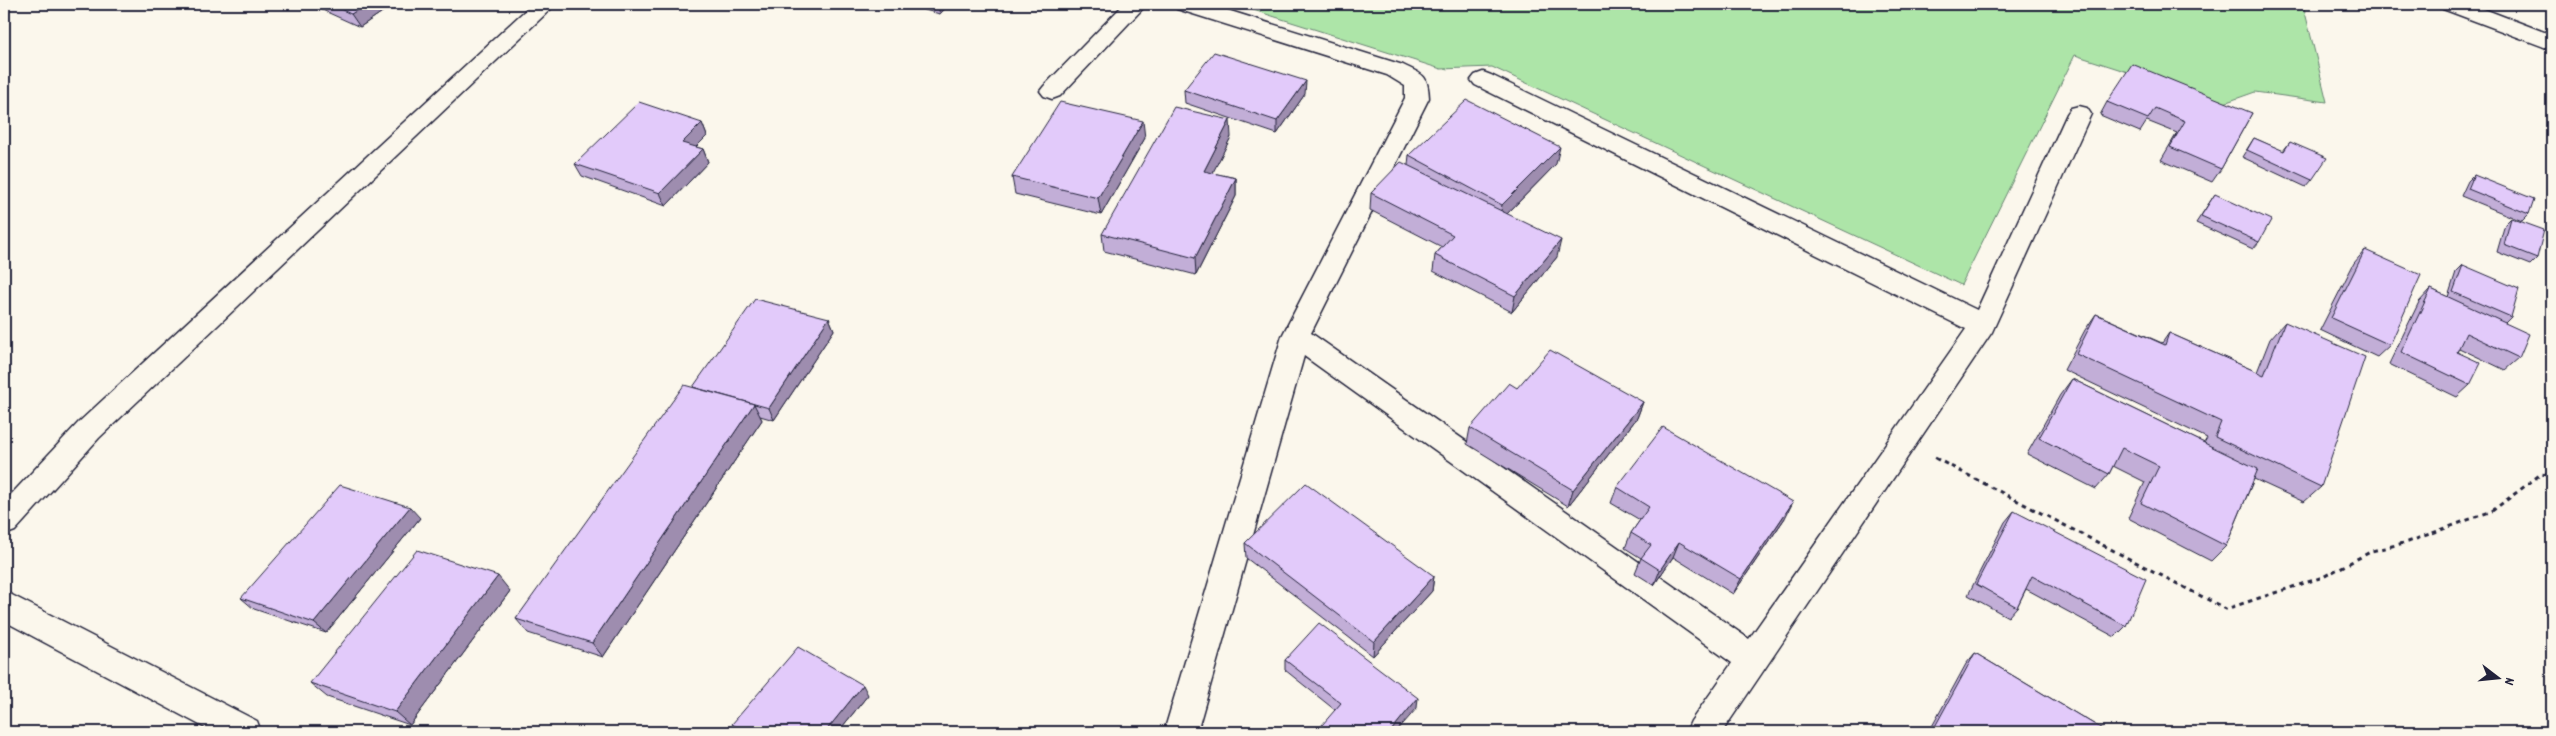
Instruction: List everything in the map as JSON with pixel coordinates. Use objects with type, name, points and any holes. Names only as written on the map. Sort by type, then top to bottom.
[{"type":"street","points":[[4,522],[89,430],[545,4]]},
{"type":"street","points":[[1052,91],[1136,4]]},
{"type":"street","points":[[2451,4],[2552,43]]},
{"type":"street","points":[[1180,732],[1296,336],[1417,98],[1417,82],[1395,70],[1190,5]]},
{"type":"street","points":[[1483,80],[1983,325]]},
{"type":"street","points":[[1703,732],[1752,658],[1983,325],[2079,114]]},
{"type":"street","points":[[1296,336],[1752,658]]},
{"type":"street","points":[[4,605],[245,732]]},
{"type":"path","points":[[1902,441],[2226,609],[2323,577],[2372,551],[2408,542],[2492,510],[2541,474],[2552,476]]},
{"type":"green space","points":[[1234,4],[2303,4],[2327,102],[2255,92],[2224,103],[2075,55],[1961,285],[1492,67],[1441,69]]},
{"type":"building","points":[[329,4],[367,4],[351,14]]},
{"type":"building","points":[[1214,52],[1306,81],[1277,121],[1184,90]]},
{"type":"building","points":[[2132,64],[2252,113],[2221,169],[2170,147],[2185,121],[2155,108],[2148,119],[2107,102]]},
{"type":"building","points":[[1467,100],[1560,147],[1502,205],[1409,155]]},
{"type":"building","points":[[639,102],[702,123],[682,143],[703,149],[660,193],[575,164]]},
{"type":"building","points":[[1060,102],[1143,121],[1098,198],[1012,177]]},
{"type":"building","points":[[1174,107],[1230,120],[1204,171],[1236,178],[1195,258],[1102,234]]},
{"type":"building","points":[[2254,138],[2284,151],[2290,142],[2327,158],[2312,180],[2247,150]]},
{"type":"building","points":[[1401,162],[1561,240],[1515,296],[1435,255],[1453,235],[1371,193]]},
{"type":"building","points":[[2474,175],[2534,199],[2529,214],[2468,189]]},
{"type":"building","points":[[2215,194],[2271,220],[2259,242],[2201,216]]},
{"type":"building","points":[[2511,218],[2544,230],[2537,258],[2504,245]]},
{"type":"building","points":[[2365,250],[2421,275],[2390,345],[2331,318]]},
{"type":"building","points":[[2463,265],[2519,289],[2511,317],[2453,292]]},
{"type":"building","points":[[2431,289],[2529,334],[2519,358],[2466,333],[2457,352],[2481,363],[2470,385],[2401,352]]},
{"type":"building","points":[[755,299],[829,318],[769,408],[693,387]]},
{"type":"building","points":[[2096,314],[2165,345],[2169,333],[2264,375],[2285,322],[2365,357],[2321,487],[2215,437],[2221,422],[2076,354]]},
{"type":"building","points":[[1550,350],[1643,402],[1573,490],[1470,428],[1509,383],[1517,388]]},
{"type":"building","points":[[2072,379],[2258,469],[2226,546],[2141,503],[2159,466],[2122,448],[2109,474],[2039,438]]},
{"type":"building","points":[[684,385],[754,404],[592,643],[516,619]]},
{"type":"building","points":[[1663,427],[1793,502],[1741,579],[1679,542],[1660,570],[1641,558],[1651,545],[1631,533],[1649,507],[1617,487]]},
{"type":"building","points":[[1306,483],[1434,576],[1374,642],[1245,543]]},
{"type":"building","points":[[340,485],[410,507],[314,623],[241,598]]},
{"type":"building","points":[[2014,511],[2146,579],[2126,626],[2032,576],[2017,607],[1976,584]]},
{"type":"building","points":[[417,550],[498,576],[395,712],[310,683]]},
{"type":"building","points":[[1319,623],[1418,698],[1390,732],[1316,732],[1341,703],[1285,660]]},
{"type":"building","points":[[798,647],[863,685],[825,732],[745,732],[732,724]]},
{"type":"building","points":[[1975,653],[2107,732],[1932,732]]}]
